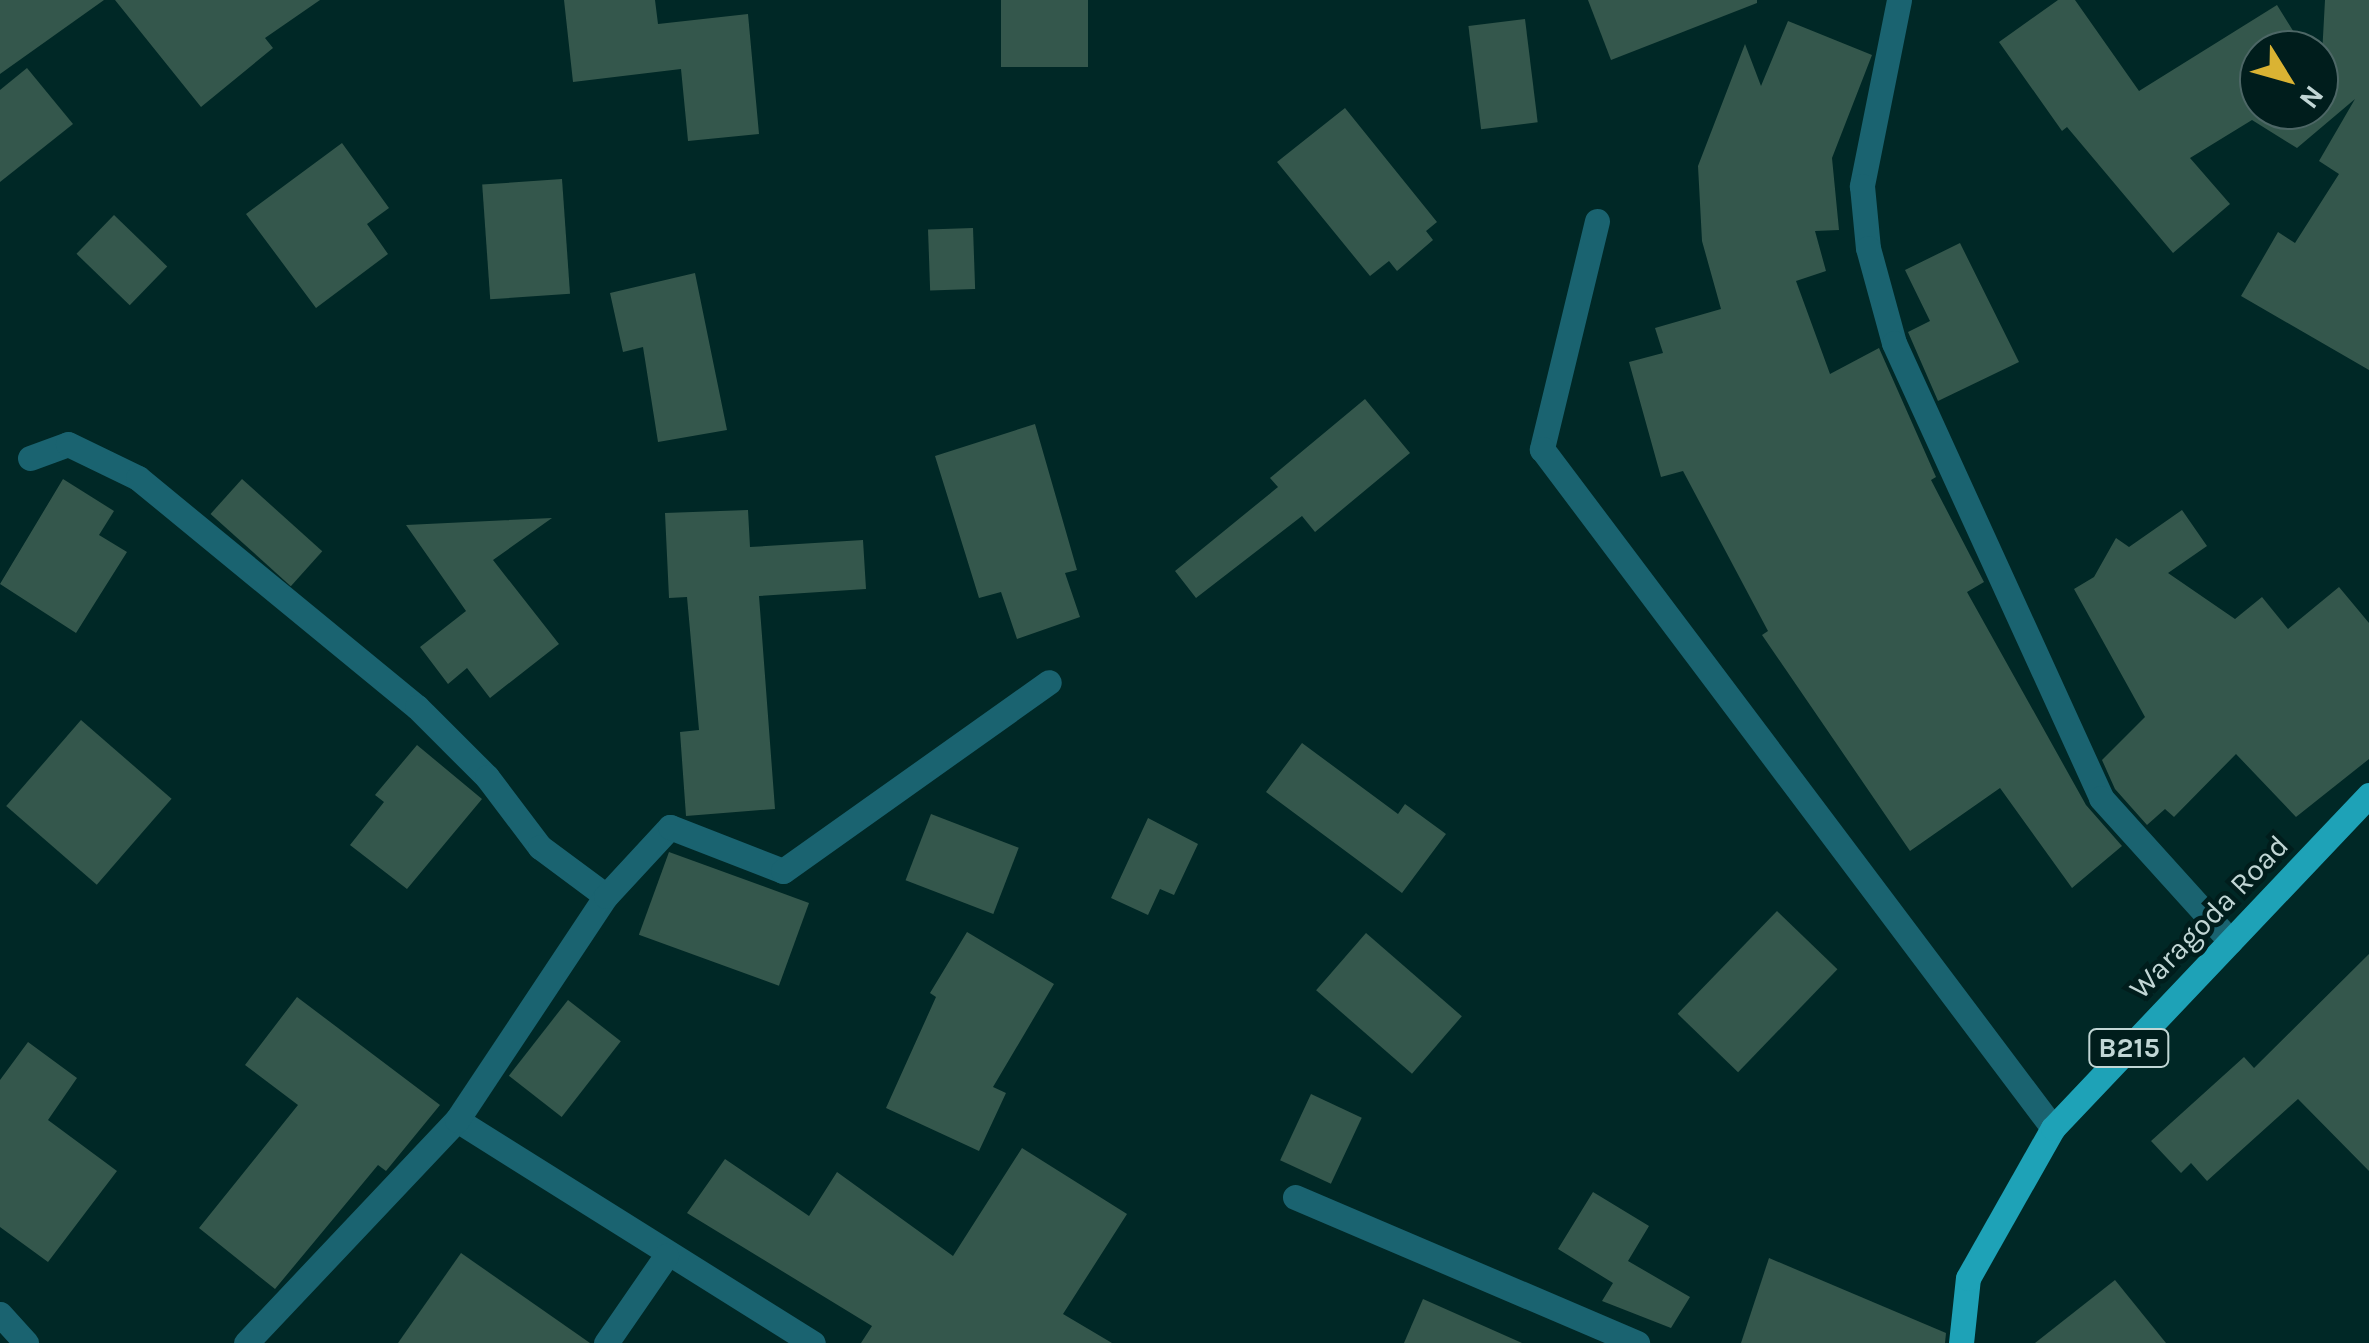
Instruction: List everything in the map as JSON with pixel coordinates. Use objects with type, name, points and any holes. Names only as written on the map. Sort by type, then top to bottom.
[{"type":"main road","name":"Waragoda Road","points":[[1962,1343],[1968,1278],[2053,1128],[2369,795]]},
{"type":"street","points":[[1899,0],[1862,186],[1868,248],[1894,343],[2101,798],[2230,942]]},
{"type":"street","points":[[1597,221],[1542,449],[2053,1128]]},
{"type":"street","points":[[30,458],[68,444],[138,478],[416,707],[486,777],[540,848],[606,896]]},
{"type":"street","points":[[246,1343],[457,1120],[606,896],[670,827],[782,871],[1049,682]]},
{"type":"street","points":[[457,1120],[666,1256],[813,1343]]},
{"type":"street","points":[[1295,1197],[1637,1343]]},
{"type":"street","points":[[606,1343],[666,1256]]},
{"type":"street","points":[[0,1314],[26,1343]]},
{"type":"building","points":[[0,0],[104,0],[0,74]]},
{"type":"building","points":[[115,0],[320,0],[265,38],[273,48],[201,107]]},
{"type":"building","points":[[564,0],[655,0],[658,24],[748,14],[759,134],[688,141],[681,69],[573,82]]},
{"type":"building","points":[[1001,0],[1088,0],[1088,67],[1001,67]]},
{"type":"building","points":[[1588,0],[1757,0],[1757,3],[1611,60]]},
{"type":"building","points":[[2058,0],[2075,0],[2139,91],[2277,5],[2293,30],[2239,30],[2239,128],[2190,158],[2230,204],[2173,253],[2067,127],[2062,131],[1999,42]]},
{"type":"building","points":[[2325,0],[2369,0],[2369,370],[2241,296],[2278,232],[2295,243],[2339,174],[2319,161],[2355,99],[2339,113],[2339,30],[2323,30]]},
{"type":"building","points":[[1525,19],[1538,122],[1481,129],[1468,26]]},
{"type":"building","points":[[1788,21],[1872,55],[1832,158],[1839,230],[1815,231],[1826,271],[1796,281],[1830,374],[1879,348],[1936,477],[1931,480],[1984,582],[1967,592],[2086,805],[2122,846],[2072,888],[2000,788],[1910,851],[1762,635],[1768,631],[1683,471],[1661,477],[1629,362],[1663,353],[1655,328],[1721,309],[1702,241],[1698,166],[1745,44],[1761,86]]},
{"type":"building","points":[[27,68],[73,124],[0,182],[0,90]]},
{"type":"building","points":[[1345,108],[1437,222],[1426,231],[1433,240],[1397,271],[1389,261],[1370,276],[1277,162]]},
{"type":"building","points":[[2268,130],[2318,130],[2297,148]]},
{"type":"building","points":[[342,143],[389,208],[367,224],[388,254],[316,308],[246,214]]},
{"type":"building","points":[[562,179],[570,294],[490,299],[482,185]]},
{"type":"building","points":[[114,215],[167,266],[130,305],[76,254]]},
{"type":"building","points":[[973,228],[975,289],[930,291],[928,230]]},
{"type":"building","points":[[1960,243],[2019,362],[1938,401],[1908,332],[1930,321],[1905,270]]},
{"type":"building","points":[[695,273],[727,430],[658,442],[643,347],[623,352],[610,293]]},
{"type":"building","points":[[1365,399],[1410,453],[1315,532],[1302,516],[1196,598],[1175,571],[1278,487],[1270,478]]},
{"type":"building","points":[[1035,424],[1077,570],[1065,573],[1080,617],[1017,639],[1001,592],[979,598],[935,456]]},
{"type":"building","points":[[63,479],[114,511],[99,535],[127,552],[76,633],[0,584]]},
{"type":"building","points":[[242,479],[322,551],[291,586],[211,514]]},
{"type":"building","points":[[748,510],[750,547],[863,540],[866,589],[759,596],[775,809],[686,816],[680,732],[699,730],[687,597],[669,598],[665,513]]},
{"type":"building","points":[[2182,510],[2207,546],[2168,573],[2235,619],[2262,597],[2288,629],[2339,587],[2369,623],[2369,759],[2296,817],[2236,754],[2174,817],[2165,809],[2147,825],[2115,789],[2102,760],[2145,717],[2074,589],[2094,577],[2116,538],[2129,547]]},
{"type":"building","points":[[552,518],[493,560],[559,644],[490,698],[467,668],[448,684],[420,647],[466,611],[406,525]]},
{"type":"building","points":[[81,720],[172,799],[97,885],[6,806]]},
{"type":"building","points":[[1302,743],[1398,814],[1405,804],[1446,834],[1402,893],[1266,792]]},
{"type":"building","points":[[417,745],[482,799],[407,889],[350,845],[384,802],[375,795]]},
{"type":"building","points":[[931,814],[1019,848],[993,914],[906,880]]},
{"type":"building","points":[[1148,818],[1198,844],[1174,895],[1160,889],[1148,915],[1111,898]]},
{"type":"building","points":[[669,852],[809,903],[779,986],[639,935]]},
{"type":"building","points":[[1777,911],[1837,969],[1738,1072],[1678,1014]]},
{"type":"building","points":[[967,932],[1054,984],[993,1087],[1006,1093],[979,1151],[886,1108],[936,997],[930,993]]},
{"type":"building","points":[[1366,933],[1462,1016],[1412,1074],[1316,990]]},
{"type":"building","points":[[2369,954],[2369,1171],[2298,1099],[2207,1181],[2191,1163],[2181,1173],[2151,1141],[2244,1057],[2254,1068]]},
{"type":"building","points":[[297,997],[440,1105],[386,1171],[378,1165],[275,1289],[199,1228],[298,1105],[245,1065]]},
{"type":"building","points":[[568,1000],[621,1041],[562,1117],[509,1076]]},
{"type":"building","points":[[28,1042],[77,1078],[48,1120],[117,1171],[48,1262],[0,1227],[0,1080]]},
{"type":"building","points":[[1311,1094],[1362,1118],[1331,1184],[1280,1160]]},
{"type":"building","points":[[1022,1148],[1127,1214],[1063,1314],[1112,1343],[861,1343],[872,1326],[687,1213],[725,1159],[809,1216],[837,1172],[953,1256]]},
{"type":"building","points":[[1593,1192],[1649,1226],[1628,1261],[1690,1297],[1671,1328],[1602,1301],[1613,1283],[1558,1249]]},
{"type":"building","points":[[461,1253],[590,1343],[398,1343]]},
{"type":"building","points":[[1769,1258],[1946,1333],[1945,1343],[1741,1343]]},
{"type":"building","points":[[2115,1280],[2166,1343],[2035,1343]]},
{"type":"building","points":[[1423,1299],[1522,1343],[1404,1343]]}]
